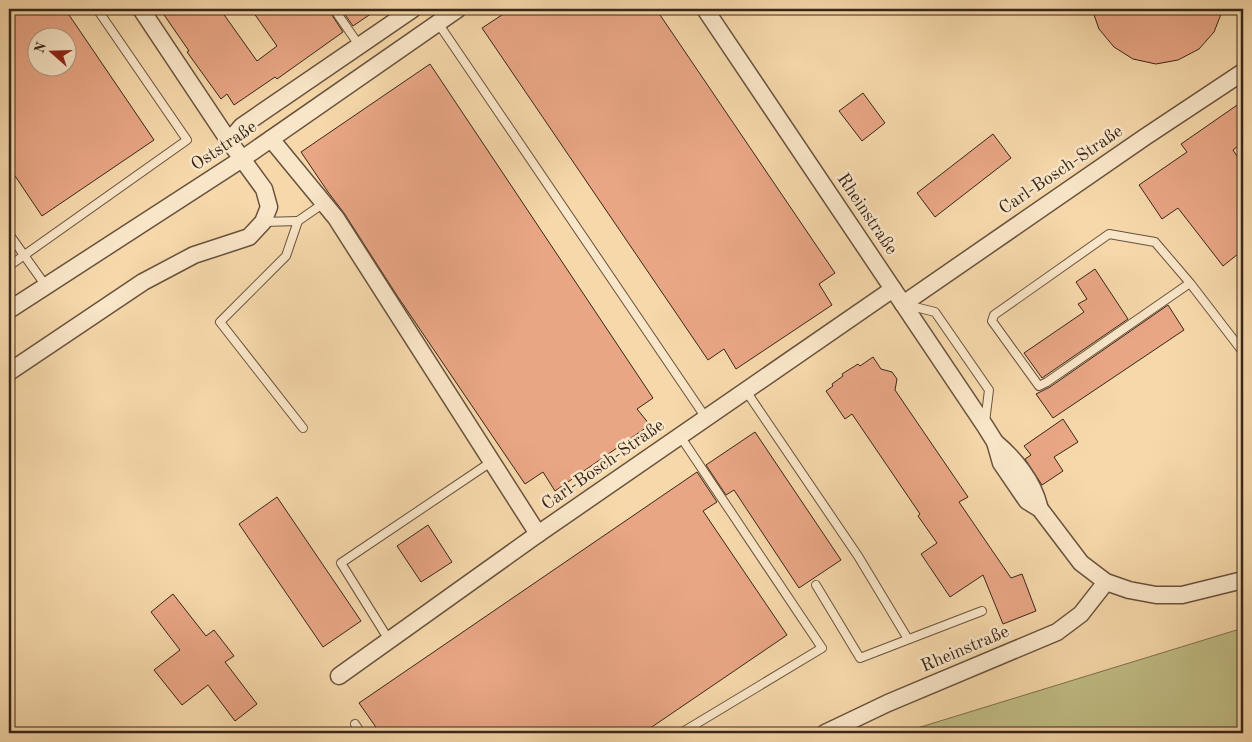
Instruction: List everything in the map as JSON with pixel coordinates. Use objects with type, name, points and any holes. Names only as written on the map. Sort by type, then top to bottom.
[{"type":"street","points":[[9,372],[143,282],[194,255],[249,237],[263,222],[269,208],[264,189],[229,141],[141,9]]},
{"type":"street","points":[[229,141],[242,126],[413,9]]},
{"type":"street","name":"Oststraße","points":[[9,310],[242,159],[458,9]]},
{"type":"street","name":"Rheinstraße","points":[[706,9],[995,442],[1010,455],[1020,480],[1037,495],[1040,508],[1081,563],[1106,582],[1129,590],[1165,595],[1182,594],[1243,580]]},
{"type":"street","name":"Carl-Bosch-Straße","points":[[903,304],[1243,72]]},
{"type":"street","points":[[271,139],[336,218],[538,534]]},
{"type":"street","name":"Carl-Bosch-Straße","points":[[339,676],[538,534],[893,289]]},
{"type":"street","name":"Rheinstraße","points":[[825,733],[888,703],[1058,632],[1081,614],[1106,582]]},
{"type":"lane","points":[[9,266],[187,140],[96,9]]},
{"type":"lane","points":[[334,9],[359,45]]},
{"type":"lane","points":[[438,23],[706,418]]},
{"type":"lane","points":[[263,222],[298,221],[324,203]]},
{"type":"lane","points":[[298,221],[286,256],[220,322],[303,428]]},
{"type":"lane","points":[[9,234],[46,286]]},
{"type":"lane","points":[[1190,283],[1039,386],[992,321],[994,315],[1110,234],[1155,242],[1190,283],[1243,352]]},
{"type":"lane","points":[[903,304],[935,312],[989,390],[985,426]]},
{"type":"lane","points":[[746,391],[858,556],[908,639]]},
{"type":"lane","points":[[680,436],[822,648],[681,733]]},
{"type":"lane","points":[[389,640],[341,563],[492,462]]},
{"type":"lane","points":[[816,585],[860,658],[982,611]]},
{"type":"lane","points":[[355,724],[361,733]]},
{"type":"shaded area","points":[[1243,628],[1243,733],[901,733]]},
{"type":"building","points":[[9,9],[65,9],[78,28],[28,28],[28,78],[78,78],[78,28],[154,140],[42,216],[9,167]]},
{"type":"building","points":[[160,9],[220,9],[257,61],[277,46],[251,9],[328,9],[343,32],[277,79],[275,77],[234,105],[227,94],[221,99],[187,52],[189,51]]},
{"type":"building","points":[[341,9],[378,9],[353,26]]},
{"type":"building","points":[[511,9],[656,9],[835,273],[819,284],[832,305],[736,369],[724,349],[708,360],[482,28]]},
{"type":"building","points":[[1092,9],[1223,9],[1214,32],[1199,49],[1178,60],[1156,64],[1133,59],[1114,47],[1099,29]]},
{"type":"building","points":[[430,64],[653,398],[637,409],[650,425],[555,491],[543,472],[525,484],[396,294],[344,213],[301,152]]},
{"type":"building","points":[[863,93],[885,123],[862,141],[839,111]]},
{"type":"building","points":[[1243,101],[1243,142],[1233,150],[1243,165],[1243,250],[1223,266],[1178,208],[1162,219],[1139,185],[1187,152],[1181,144]]},
{"type":"building","points":[[993,134],[1011,158],[935,217],[917,193]]},
{"type":"building","points":[[1095,269],[1128,319],[1042,378],[1024,353],[1084,312],[1078,304],[1087,299],[1076,282]]},
{"type":"building","points":[[1168,305],[1184,330],[1053,418],[1036,394],[1050,387]]},
{"type":"building","points":[[873,357],[881,369],[892,372],[897,379],[895,390],[968,497],[959,502],[1011,578],[1022,574],[1036,611],[1003,624],[983,575],[950,597],[921,554],[937,543],[918,516],[920,514],[852,414],[845,419],[826,391],[843,376],[842,374],[858,364],[860,366]]},
{"type":"building","points":[[1063,419],[1078,442],[1054,457],[1063,471],[1042,485],[1025,459],[1031,455],[1024,446]]},
{"type":"building","points":[[755,432],[841,560],[799,588],[734,490],[726,495],[706,465]]},
{"type":"building","points":[[697,472],[717,502],[703,511],[787,635],[643,733],[380,733],[359,703]]},
{"type":"building","points":[[277,497],[361,621],[323,647],[239,524]]},
{"type":"building","points":[[428,525],[452,562],[421,582],[397,546]]},
{"type":"building","points":[[173,594],[206,636],[214,630],[234,656],[225,662],[257,704],[235,721],[208,685],[182,705],[154,670],[180,650],[151,612]]}]
